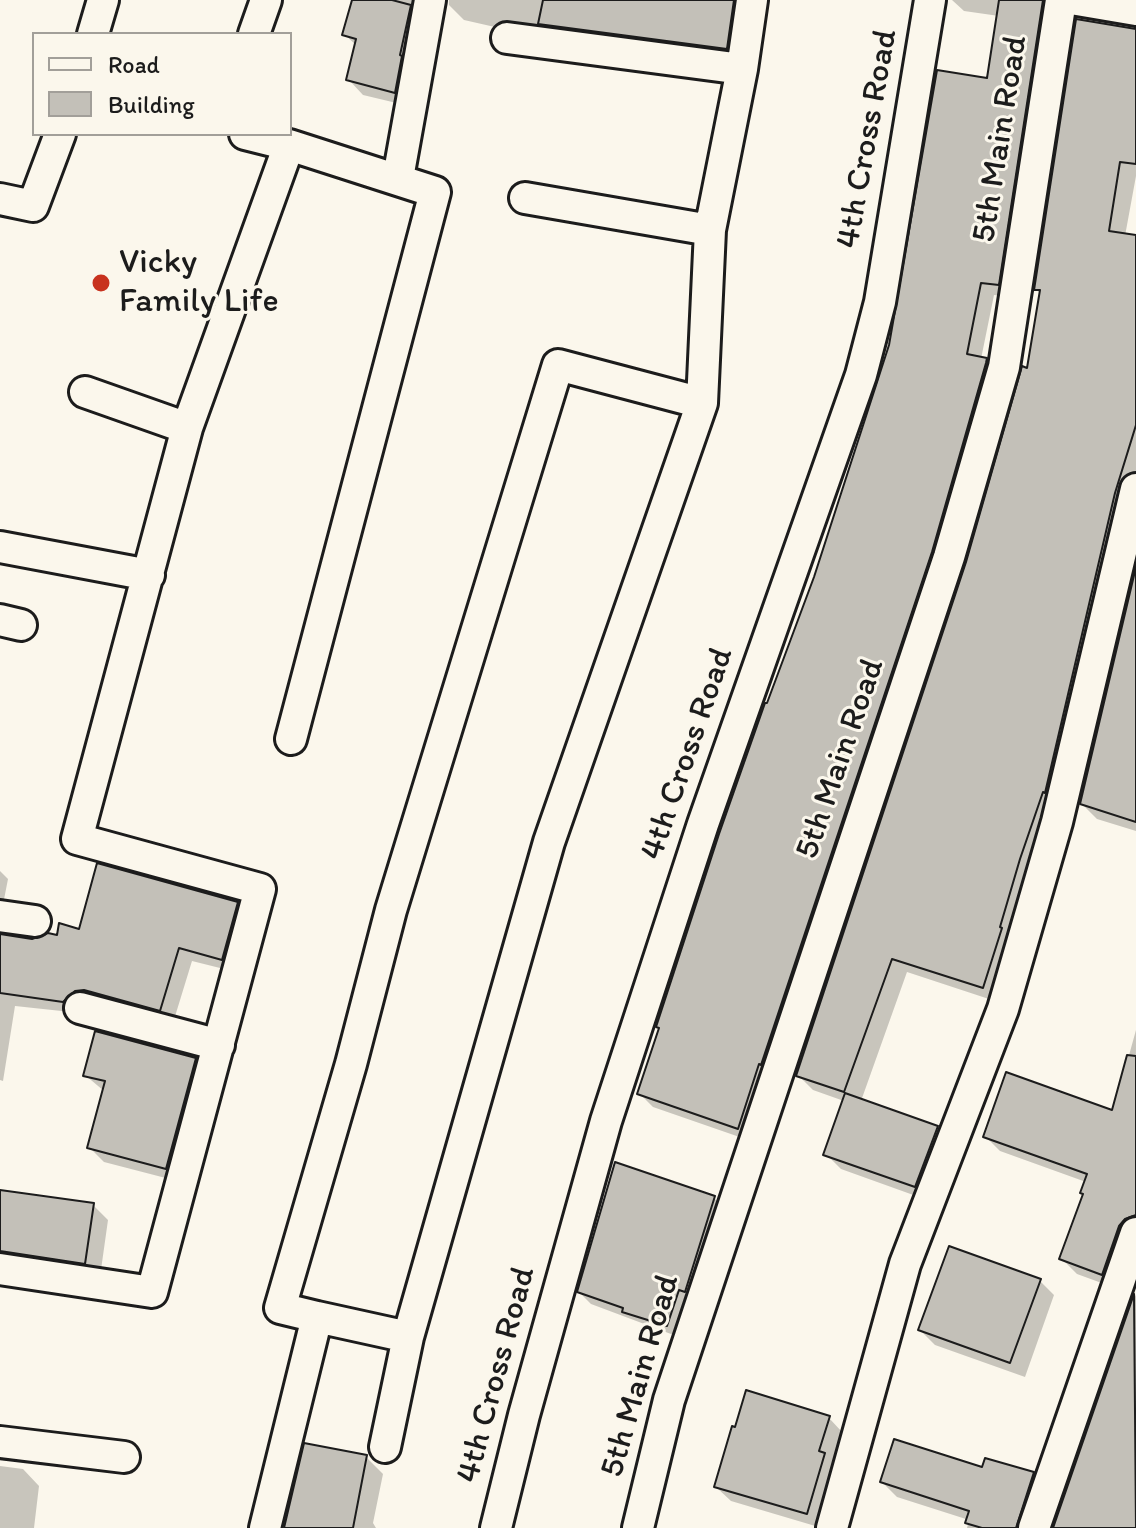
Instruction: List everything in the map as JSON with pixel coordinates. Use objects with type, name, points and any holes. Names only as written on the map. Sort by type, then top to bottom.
[{"type":"street","points":[[94,32],[103,0]]},
{"type":"street","points":[[255,32],[266,0]]},
{"type":"street","points":[[398,178],[430,0]]},
{"type":"street","points":[[385,1447],[408,1337],[549,842],[702,403],[710,230],[742,69],[752,0]]},
{"type":"street","name":"4th Cross Road","points":[[496,1528],[524,1415],[606,1121],[703,824],[861,375],[880,302],[930,0]]},
{"type":"street","name":"5th Main Road","points":[[638,1528],[674,1385],[949,557],[1004,367],[1061,0]]},
{"type":"street","points":[[1077,0],[1136,10]]},
{"type":"street","points":[[507,38],[742,69]]},
{"type":"street","points":[[0,199],[33,206],[59,136]]},
{"type":"street","points":[[253,136],[398,178],[435,192],[291,739]]},
{"type":"street","points":[[0,1269],[152,1292],[260,889],[77,839],[187,428],[289,145]]},
{"type":"street","points":[[525,198],[710,230]]},
{"type":"street","points":[[408,1337],[280,1308],[351,1064],[391,910],[558,365],[702,403]]},
{"type":"street","points":[[85,392],[187,428]]},
{"type":"street","points":[[832,1528],[905,1264],[1003,1009],[1057,822],[1136,489]]},
{"type":"street","points":[[0,547],[149,575]]},
{"type":"street","points":[[0,916],[35,921]]},
{"type":"street","points":[[80,1008],[219,1045]]},
{"type":"street","points":[[1034,1528],[1136,1233]]},
{"type":"street","points":[[265,1528],[317,1317]]},
{"type":"street","points":[[0,1442],[124,1457]]},
{"type":"building","points":[[352,0],[392,0],[411,5],[395,93],[346,80],[356,39],[342,35]]},
{"type":"building","points":[[543,0],[734,0],[727,49],[538,24]]},
{"type":"building","points":[[999,0],[1043,0],[999,285],[981,283],[967,354],[987,358],[986,363],[932,552],[738,1129],[637,1094],[719,834],[814,577],[889,345],[937,70],[987,78]]},
{"type":"building","points":[[1076,19],[1136,29],[1136,164],[1120,162],[1109,231],[1136,235],[1136,425],[1115,493],[1045,793],[1020,859],[983,988],[892,959],[844,1092],[796,1076],[966,562],[1022,366],[1027,368],[1040,290],[1034,290]]},
{"type":"building","points":[[1136,567],[1136,822],[1080,804]]},
{"type":"building","points":[[97,863],[238,902],[222,960],[179,948],[160,1011],[84,990],[75,991],[63,1002],[0,993],[0,934],[32,939],[48,933],[57,935],[59,923],[79,929]]},
{"type":"building","points":[[95,1031],[196,1058],[166,1169],[87,1148],[105,1081],[83,1076]]},
{"type":"building","points":[[1127,1055],[1136,1056],[1136,1215],[1125,1219],[1119,1226],[1102,1275],[1059,1259],[1083,1194],[1080,1193],[1087,1174],[983,1137],[1006,1072],[1112,1110]]},
{"type":"building","points":[[845,1093],[938,1126],[915,1187],[823,1155]]},
{"type":"building","points":[[615,1162],[715,1196],[685,1292],[679,1290],[667,1326],[622,1312],[623,1308],[577,1292]]},
{"type":"building","points":[[0,1190],[94,1203],[85,1264],[0,1251]]},
{"type":"building","points":[[949,1246],[1041,1279],[1010,1363],[918,1330]]},
{"type":"building","points":[[1134,1294],[1136,1528],[1053,1528]]},
{"type":"building","points":[[746,1390],[830,1416],[819,1451],[825,1453],[807,1514],[714,1487]]},
{"type":"building","points":[[894,1439],[982,1467],[985,1458],[1034,1472],[1016,1528],[982,1528],[965,1523],[969,1511],[880,1482]]},
{"type":"building","points":[[304,1443],[367,1455],[353,1528],[284,1528]]},
{"type":"place","name":"Vicky Family Life","points":[[101,283]]}]
